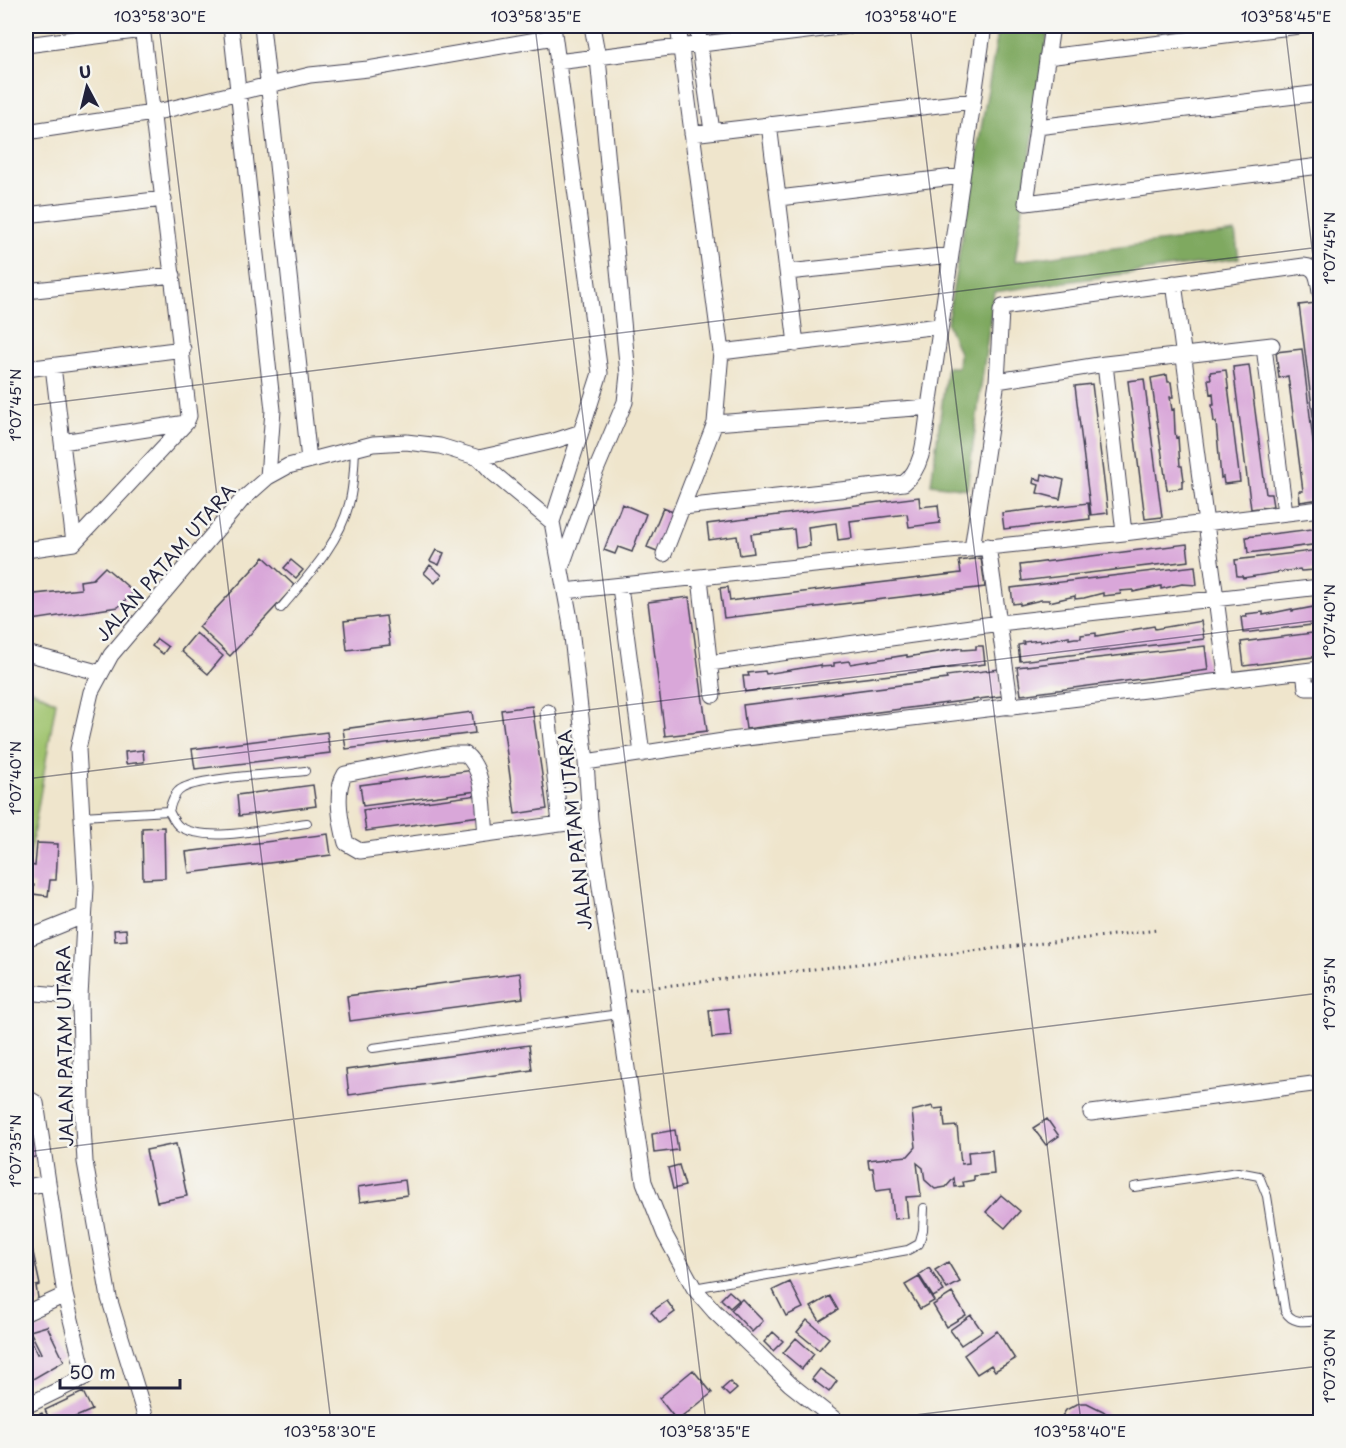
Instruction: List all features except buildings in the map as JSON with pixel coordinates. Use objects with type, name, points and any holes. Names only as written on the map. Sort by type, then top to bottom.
[{"type":"street","points":[[231,26],[273,410],[268,477]]},
{"type":"street","points":[[262,26],[309,460]]},
{"type":"street","points":[[560,571],[594,475],[625,402],[628,374],[592,26]]},
{"type":"street","points":[[664,554],[715,423],[722,352],[678,26]]},
{"type":"street","points":[[697,26],[712,132]]},
{"type":"street","points":[[557,62],[848,26]]},
{"type":"street","points":[[683,507],[904,483],[913,477],[921,457],[984,26]]},
{"type":"street","points":[[1052,26],[1026,203],[1320,166]]},
{"type":"street","points":[[1047,57],[1299,26]]},
{"type":"street","points":[[26,45],[142,28],[189,404],[186,423],[74,543],[26,550]]},
{"type":"street","points":[[26,132],[153,113],[310,75],[368,69],[554,31],[600,373],[552,522]]},
{"type":"street","points":[[1037,127],[1320,93]]},
{"type":"street","points":[[692,134],[974,101]]},
{"type":"street","points":[[769,124],[796,344]]},
{"type":"street","points":[[779,198],[962,176]]},
{"type":"street","points":[[26,215],[164,199]]},
{"type":"street","points":[[788,272],[951,255]]},
{"type":"street","points":[[972,549],[997,381],[1003,307],[1307,265],[1317,274],[1320,292]]},
{"type":"street","points":[[26,291],[174,275]]},
{"type":"street","points":[[1174,283],[1227,681]]},
{"type":"street","points":[[722,352],[939,326]]},
{"type":"street","points":[[997,381],[1106,364],[1268,346],[1285,513]]},
{"type":"street","points":[[26,369],[183,350]]},
{"type":"street","points":[[1106,364],[1124,533]]},
{"type":"street","points":[[52,366],[74,543]]},
{"type":"street","points":[[715,423],[929,406]]},
{"type":"street","points":[[62,442],[186,423]]},
{"type":"street","points":[[479,458],[554,441],[581,432]]},
{"type":"street","name":"JALAN PATAM UTARA","points":[[147,1422],[109,1298],[85,1162],[80,998],[86,887],[78,749],[82,720],[92,692],[111,655],[242,500],[268,477],[288,466],[355,448],[406,442],[440,446],[479,458],[493,473],[552,522],[560,571],[566,591],[586,762],[590,820],[644,1182],[665,1234],[694,1288],[714,1311],[790,1384],[838,1422]]},
{"type":"street","points":[[566,591],[1124,533],[1320,508]]},
{"type":"street","points":[[988,546],[1011,707]]},
{"type":"street","points":[[700,578],[713,694]]},
{"type":"street","points":[[620,586],[642,754]]},
{"type":"street","points":[[710,663],[1000,623],[1320,587]]},
{"type":"street","points":[[26,653],[101,673]]},
{"type":"street","points":[[586,762],[742,739],[1320,669]]},
{"type":"street","points":[[1304,671],[1306,688],[1320,688]]},
{"type":"street","points":[[548,712],[560,824]]},
{"type":"street","points":[[486,834],[476,765],[465,754],[451,754],[345,774],[342,778],[339,797],[344,836],[346,843],[360,851],[590,820]]},
{"type":"street","points":[[26,939],[83,916]]},
{"type":"street","points":[[26,993],[80,998]]},
{"type":"street","points":[[1091,1113],[1320,1083]]},
{"type":"street","points":[[26,1097],[36,1103],[65,1294],[85,1377],[26,1406]]},
{"type":"street","points":[[26,1187],[47,1183]]},
{"type":"street","points":[[26,1313],[65,1294]]},
{"type":"lane","points":[[281,609],[323,557],[344,521],[349,504],[355,448]]},
{"type":"lane","points":[[305,771],[209,781],[182,788],[172,799],[169,812],[177,825],[195,834],[228,834],[307,823]]},
{"type":"lane","points":[[82,816],[169,812]]},
{"type":"lane","points":[[373,1048],[619,1014]]},
{"type":"lane","points":[[1134,1187],[1238,1172],[1259,1176],[1267,1196],[1285,1311],[1289,1318],[1299,1322],[1320,1320]]},
{"type":"lane","points":[[694,1288],[908,1250],[919,1244],[923,1230],[924,1208]]},
{"type":"path","points":[[614,992],[1158,930]]},
{"type":"green space","points":[[999,26],[1049,26],[1015,261],[1235,232],[1239,258],[994,292],[967,489],[931,484],[947,367],[958,367],[959,353],[947,323]]},
{"type":"green space","points":[[26,687],[56,702],[26,877]]}]
